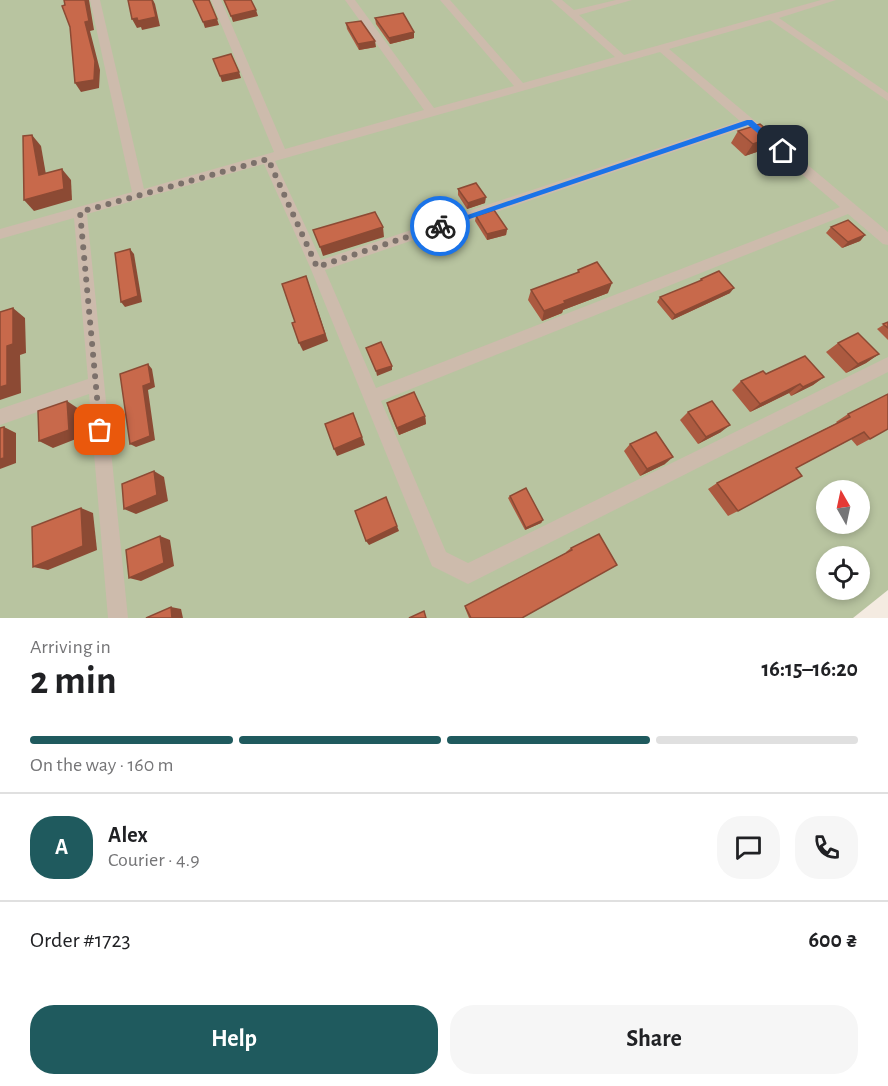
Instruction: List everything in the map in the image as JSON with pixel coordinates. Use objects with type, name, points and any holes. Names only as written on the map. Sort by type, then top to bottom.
[{"type":"street","points":[[95,0],[139,195]]},
{"type":"street","points":[[216,0],[317,267],[440,559],[468,574],[888,364]]},
{"type":"street","points":[[350,0],[432,112]]},
{"type":"street","points":[[445,0],[521,87]]},
{"type":"street","points":[[556,0],[623,59]]},
{"type":"street","points":[[571,14],[627,0]]},
{"type":"street","points":[[0,234],[831,0]]},
{"type":"street","points":[[772,17],[888,98]]},
{"type":"street","points":[[662,48],[888,240]]},
{"type":"street","points":[[317,267],[749,122]]},
{"type":"street","points":[[372,397],[850,208]]},
{"type":"street","points":[[80,212],[118,618]]},
{"type":"street","points":[[0,417],[96,384]]},
{"type":"green space","points":[[0,0],[888,0],[888,590],[853,618],[0,618]]},
{"type":"building","points":[[64,0],[85,0],[89,21],[85,22],[95,61],[94,80],[75,83],[70,27],[62,6],[65,5]]},
{"type":"building","points":[[128,0],[152,0],[156,17],[138,21],[137,18],[132,19]]},
{"type":"building","points":[[193,0],[209,0],[217,19],[203,22]]},
{"type":"building","points":[[224,0],[251,0],[256,10],[231,16]]},
{"type":"building","points":[[403,13],[414,32],[389,38],[375,18]]},
{"type":"building","points":[[361,21],[375,41],[358,44],[346,23]]},
{"type":"building","points":[[231,54],[239,72],[220,76],[213,59]]},
{"type":"building","points":[[760,124],[775,136],[753,144],[738,131]]},
{"type":"building","points":[[32,135],[39,175],[62,169],[64,189],[24,200],[23,136]]},
{"type":"building","points":[[476,183],[486,197],[468,203],[458,189]]},
{"type":"building","points":[[494,210],[507,229],[487,234],[476,216]]},
{"type":"building","points":[[375,212],[383,227],[320,247],[313,230]]},
{"type":"building","points":[[848,220],[865,235],[848,242],[831,227]]},
{"type":"building","points":[[130,249],[138,296],[121,302],[115,253]]},
{"type":"building","points":[[597,262],[612,283],[544,311],[531,290],[579,272],[578,270]]},
{"type":"building","points":[[719,271],[734,288],[675,315],[660,297],[702,280]]},
{"type":"building","points":[[306,276],[325,334],[299,343],[292,323],[295,322],[282,284]]},
{"type":"building","points":[[13,308],[13,344],[7,346],[7,385],[0,387],[0,312]]},
{"type":"building","points":[[858,333],[879,354],[858,364],[838,343]]},
{"type":"building","points":[[381,342],[392,366],[376,371],[366,348]]},
{"type":"building","points":[[805,356],[824,377],[803,387],[800,384],[760,404],[741,381],[763,371],[766,374]]},
{"type":"building","points":[[148,364],[151,383],[143,386],[150,436],[130,444],[120,374]]},
{"type":"building","points":[[414,392],[425,416],[397,428],[387,403]]},
{"type":"building","points":[[888,394],[888,429],[870,439],[864,432],[796,468],[802,476],[738,511],[717,483],[850,417],[848,414]]},
{"type":"building","points":[[67,401],[69,430],[39,441],[38,411]]},
{"type":"building","points":[[712,401],[730,425],[706,437],[688,412]]},
{"type":"building","points":[[353,413],[362,437],[334,449],[325,424]]},
{"type":"building","points":[[4,427],[4,458],[0,459],[0,428]]},
{"type":"building","points":[[656,432],[673,457],[647,469],[630,444]]},
{"type":"building","points":[[154,471],[157,495],[124,509],[122,484]]},
{"type":"building","points":[[526,488],[543,520],[526,528],[510,496]]},
{"type":"building","points":[[386,497],[397,526],[366,541],[355,511]]},
{"type":"building","points":[[81,508],[83,546],[33,567],[32,527]]},
{"type":"building","points":[[599,534],[617,565],[522,618],[471,618],[465,606]]},
{"type":"building","points":[[160,536],[164,563],[129,578],[126,550]]},
{"type":"building","points":[[171,607],[172,618],[146,618]]},
{"type":"building","points":[[424,611],[426,618],[409,618]]},
{"type":"way so far","points":[[100,430],[80,212],[268,159],[317,267],[440,226]]},
{"type":"route","points":[[440,226],[749,122],[783,151]]}]
